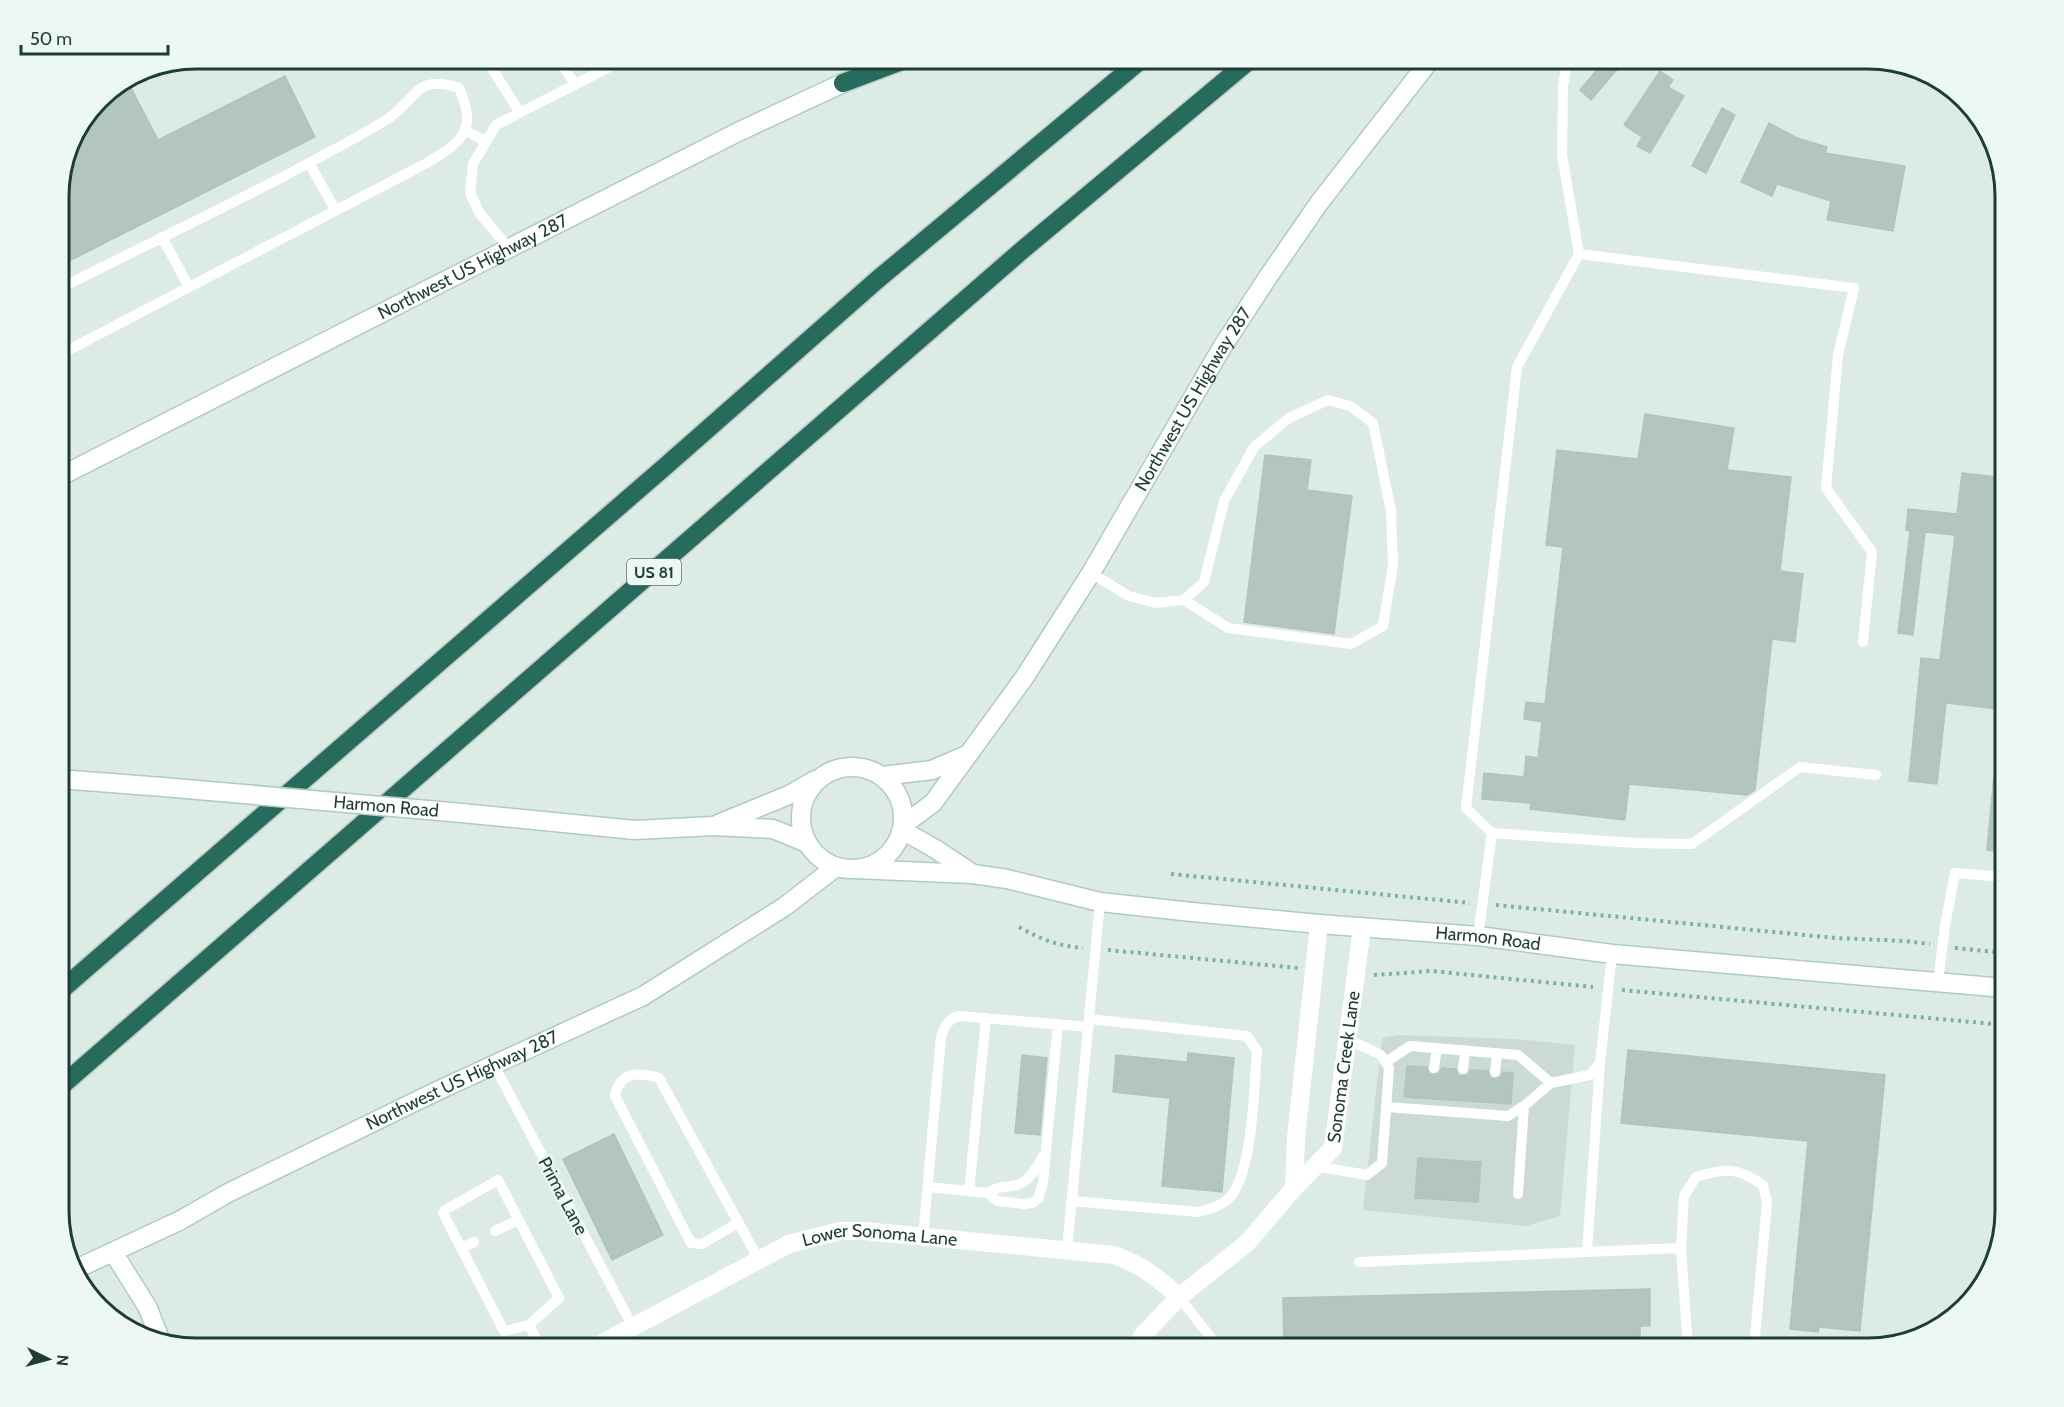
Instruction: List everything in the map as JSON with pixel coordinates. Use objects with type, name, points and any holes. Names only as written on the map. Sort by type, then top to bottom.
[{"type":"highway","points":[[843,82],[878,69]]},
{"type":"highway","points":[[69,983],[877,280],[1129,69]]},
{"type":"highway","name":"US 81","points":[[69,1079],[1020,252],[1238,69]]},
{"type":"main road","name":"Northwest US Highway 287","points":[[69,472],[738,132],[867,69]]},
{"type":"main road","name":"Northwest US Highway 287","points":[[902,827],[933,803],[1024,678],[1091,573],[1221,349],[1268,277],[1319,203],[1423,69]]},
{"type":"main road","points":[[882,776],[932,770],[971,753]]},
{"type":"main road","points":[[847,766],[865,768],[882,776],[895,789],[902,807],[902,827],[896,845],[885,858],[870,866],[845,868],[825,862],[807,843],[801,823],[803,802],[813,784],[830,771],[847,766]]},
{"type":"main road","name":"Harmon Road","points":[[713,826],[789,795],[830,771]]},
{"type":"main road","name":"Harmon Road","points":[[69,780],[626,829],[713,826],[773,829],[807,843]]},
{"type":"main road","name":"Harmon Road","points":[[902,827],[973,874]]},
{"type":"main road","name":"Northwest US Highway 287","points":[[82,1266],[181,1220],[226,1194],[643,996],[845,868]]},
{"type":"main road","name":"Harmon Road","points":[[845,868],[973,874],[1007,879],[1100,902],[1319,924],[1478,936],[1612,954],[1995,987]]},
{"type":"main road","name":"Sonoma Creek Lane","points":[[1294,1188],[1296,1138],[1319,924]]},
{"type":"main road","name":"Sonoma Creek Lane","points":[[1141,1338],[1179,1297],[1248,1243],[1294,1188],[1333,1148],[1362,927]]},
{"type":"main road","name":"Lower Sonoma Lane","points":[[612,1338],[789,1244],[840,1231],[923,1236],[1114,1255],[1132,1261],[1152,1273],[1179,1297]]},
{"type":"main road","points":[[113,1252],[148,1308],[157,1332]]},
{"type":"lane","points":[[493,69],[520,112]]},
{"type":"lane","points":[[565,69],[575,84]]},
{"type":"lane","points":[[509,248],[480,214],[470,193],[473,164],[496,125],[604,69]]},
{"type":"lane","points":[[1565,69],[1562,155],[1579,255],[1517,367],[1466,808],[1492,833],[1635,843],[1692,844],[1800,767],[1876,775]]},
{"type":"lane","points":[[69,284],[309,163],[397,114],[421,87],[443,82],[459,88],[468,107],[468,125],[453,147],[336,211],[69,350]]},
{"type":"lane","points":[[464,130],[486,141]]},
{"type":"lane","points":[[309,163],[336,211]]},
{"type":"lane","points":[[162,237],[189,287]]},
{"type":"lane","points":[[1579,255],[1854,288],[1838,355],[1826,488],[1872,552],[1863,642]]},
{"type":"lane","points":[[1091,573],[1129,596],[1156,603],[1184,600],[1204,582],[1224,501],[1254,447],[1289,418],[1328,400],[1350,406],[1373,423],[1391,511],[1393,565],[1383,626],[1351,644],[1228,628],[1184,600]]},
{"type":"lane","points":[[1478,936],[1492,833]]},
{"type":"lane","points":[[1938,982],[1955,873],[1995,876]]},
{"type":"lane","points":[[1067,1251],[1100,902]]},
{"type":"lane","points":[[1587,1252],[1600,1063],[1612,954]]},
{"type":"lane","points":[[923,1236],[942,1038],[945,1025],[950,1019],[958,1016],[1058,1024],[1089,1023],[1247,1036],[1257,1051],[1246,1163],[1239,1184],[1229,1198],[1215,1207],[1198,1212],[1072,1201]]},
{"type":"lane","points":[[969,1191],[986,1018]]},
{"type":"lane","points":[[928,1187],[988,1193],[997,1201],[1024,1204],[1038,1199],[1043,1183],[1058,1024]]},
{"type":"lane","points":[[1315,1166],[1367,1175],[1382,1163],[1389,1068],[1381,1055],[1347,1039]]},
{"type":"lane","points":[[1386,1062],[1410,1046],[1518,1055],[1551,1083]]},
{"type":"lane","points":[[1434,1068],[1437,1048]]},
{"type":"lane","points":[[1463,1070],[1465,1051]]},
{"type":"lane","points":[[1495,1072],[1497,1053]]},
{"type":"lane","points":[[1387,1107],[1508,1116],[1524,1106],[1551,1083],[1590,1075],[1600,1063]]},
{"type":"lane","name":"Prima Lane","points":[[494,1065],[633,1327]]},
{"type":"lane","points":[[738,1222],[702,1244],[691,1243],[615,1096],[617,1084],[627,1076],[645,1074],[659,1078],[759,1260]]},
{"type":"lane","points":[[1431,1099],[1431,1110]]},
{"type":"lane","points":[[1459,1112],[1460,1101]]},
{"type":"lane","points":[[1491,1115],[1493,1103]]},
{"type":"lane","points":[[1518,1194],[1524,1106]]},
{"type":"lane","points":[[988,1193],[998,1186],[1018,1185],[1025,1181],[1046,1150]]},
{"type":"lane","points":[[1687,1338],[1681,1248],[1684,1196],[1696,1176],[1716,1170],[1744,1172],[1763,1185],[1767,1202],[1755,1338]]},
{"type":"lane","points":[[498,1180],[518,1220],[559,1298],[528,1325],[504,1330],[443,1213],[498,1180]]},
{"type":"lane","points":[[495,1232],[518,1220]]},
{"type":"lane","points":[[462,1248],[474,1242]]},
{"type":"lane","points":[[1359,1262],[1681,1248]]},
{"type":"lane","points":[[1179,1297],[1211,1338]]},
{"type":"lane","points":[[528,1325],[535,1338]]},
{"type":"path","points":[[1170,874],[1824,937],[1905,941],[1995,952]]},
{"type":"path","points":[[1019,927],[1061,946],[1314,969]]},
{"type":"path","points":[[1355,973],[1379,976],[1431,971],[1995,1024]]},
{"type":"shaded area","points":[[1398,1035],[1516,1039],[1575,1045],[1560,1216],[1526,1226],[1363,1210],[1382,1038]]},
{"type":"building","points":[[1598,69],[1618,69],[1591,100],[1580,90]]},
{"type":"building","points":[[1660,71],[1673,80],[1668,87],[1684,96],[1650,153],[1637,146],[1642,137],[1624,125]]},
{"type":"building","points":[[285,76],[315,137],[69,261],[70,179],[73,163],[90,125],[112,100],[131,87],[158,140]]},
{"type":"building","points":[[1722,108],[1735,115],[1706,173],[1692,166]]},
{"type":"building","points":[[1769,123],[1797,138],[1827,147],[1825,153],[1905,166],[1893,231],[1827,220],[1831,201],[1777,184],[1772,196],[1741,182]]},
{"type":"building","points":[[1645,414],[1734,428],[1727,470],[1791,477],[1780,571],[1803,574],[1795,642],[1772,639],[1755,790],[1747,795],[1629,784],[1625,820],[1530,809],[1531,803],[1482,799],[1484,773],[1524,777],[1526,756],[1538,758],[1542,722],[1524,719],[1526,702],[1545,704],[1563,547],[1546,545],[1557,450],[1638,459]]},
{"type":"building","points":[[1265,455],[1311,460],[1307,490],[1352,496],[1334,634],[1244,622]]},
{"type":"building","points":[[1962,473],[1995,477],[1995,709],[1946,703],[1937,784],[1909,781],[1921,658],[1940,660],[1955,535],[1925,532],[1913,635],[1898,633],[1910,531],[1906,530],[1908,509],[1957,514]]},
{"type":"building","points":[[1994,775],[1995,775],[1995,851],[1987,850]]},
{"type":"building","points":[[1628,1050],[1885,1075],[1860,1331],[1819,1327],[1818,1332],[1790,1329],[1808,1141],[1621,1123]]},
{"type":"building","points":[[1188,1053],[1234,1058],[1222,1192],[1162,1186],[1170,1098],[1113,1092],[1116,1055],[1187,1062]]},
{"type":"building","points":[[1022,1055],[1047,1058],[1040,1135],[1015,1133]]},
{"type":"building","points":[[1407,1066],[1427,1067],[1429,1073],[1433,1075],[1439,1073],[1442,1068],[1456,1069],[1458,1075],[1463,1076],[1469,1074],[1470,1070],[1488,1071],[1490,1078],[1495,1079],[1501,1077],[1503,1072],[1513,1073],[1511,1104],[1404,1097]]},
{"type":"building","points":[[614,1134],[663,1235],[612,1260],[563,1159]]},
{"type":"building","points":[[1418,1158],[1481,1162],[1478,1202],[1415,1198]]},
{"type":"building","points":[[1650,1289],[1650,1326],[1640,1326],[1640,1338],[1284,1338],[1283,1298]]}]
